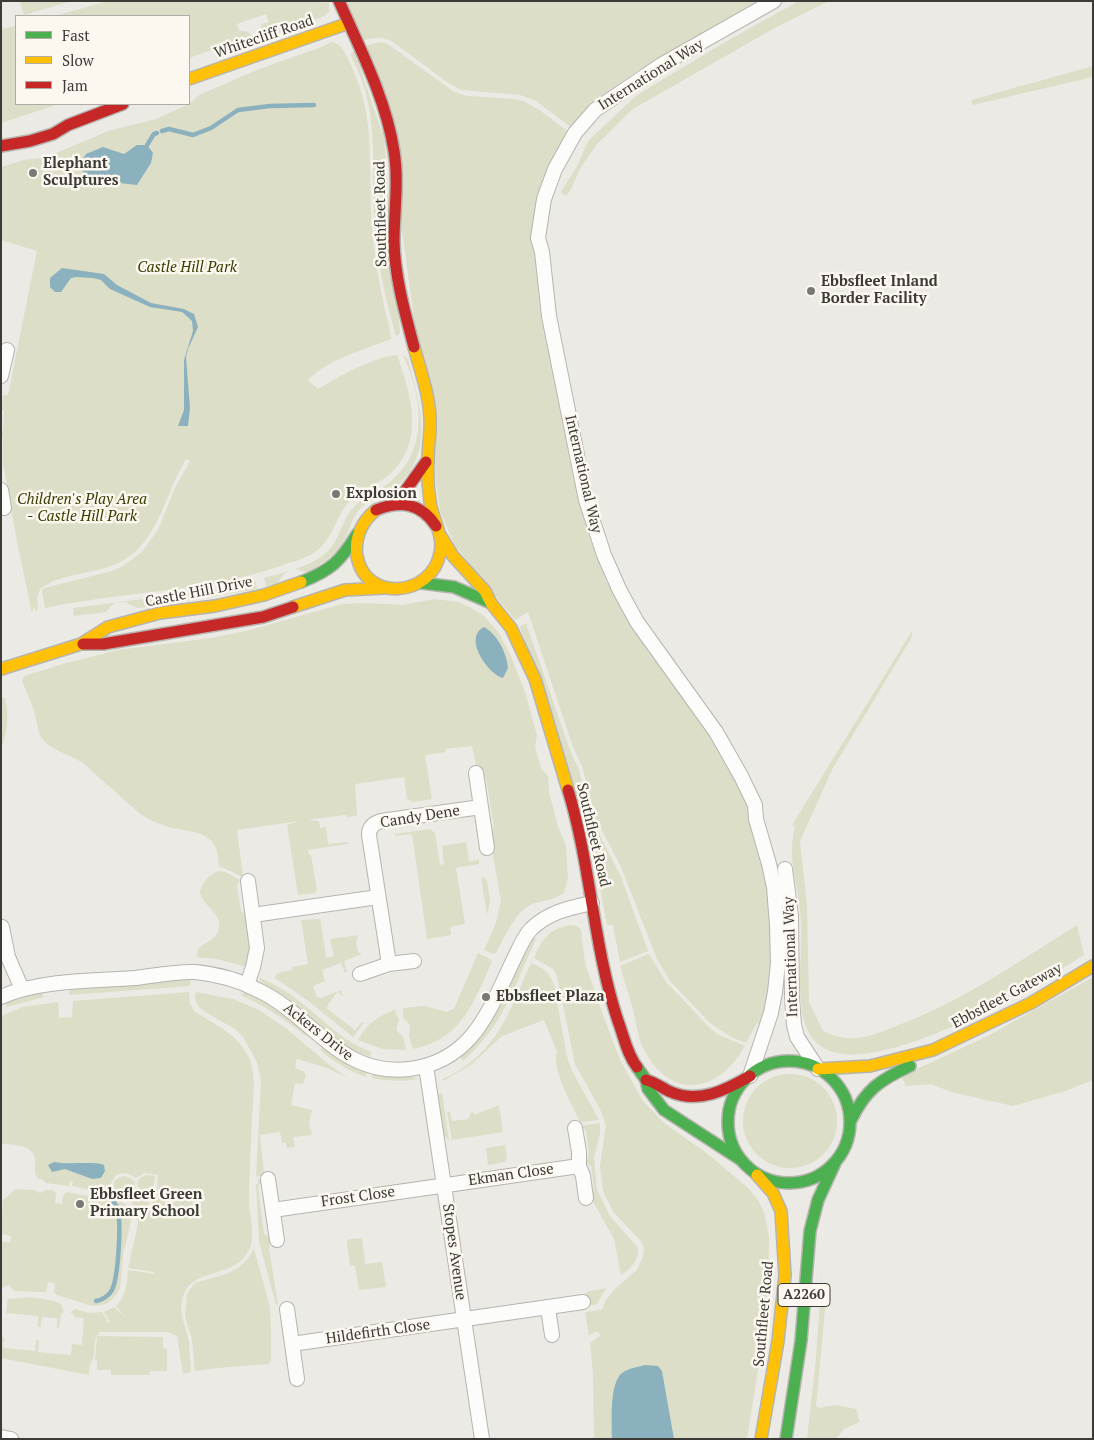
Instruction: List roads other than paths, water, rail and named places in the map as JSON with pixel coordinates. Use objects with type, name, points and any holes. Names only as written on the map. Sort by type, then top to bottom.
[{"type":"main road","name":"Southfleet Road","points":[[339,1],[380,102],[393,144],[396,172],[396,257],[404,307],[430,412],[430,434],[426,462]]},
{"type":"main road","name":"Whitecliff Road","points":[[190,79],[349,23]]},
{"type":"main road","points":[[1,146],[30,142],[120,105]]},
{"type":"main road","points":[[393,504],[403,494],[426,462]]},
{"type":"main road","points":[[426,462],[430,504],[437,530],[441,548],[440,558],[434,571],[421,583],[405,590],[388,588],[377,584],[370,580],[359,564],[356,549],[361,526],[368,516],[378,509],[393,504],[411,505],[423,510],[433,519],[437,530]]},
{"type":"main road","name":"Castle Hill Drive","points":[[1,669],[81,644],[108,627],[160,613],[225,604],[264,595],[308,580],[325,572],[340,560],[361,526]]},
{"type":"main road","name":"Southfleet Road","points":[[437,530],[452,554],[485,591],[491,603],[511,628],[535,679],[577,820],[613,1005],[631,1059],[646,1080],[648,1089],[667,1112],[741,1160]]},
{"type":"main road","name":"Southfleet Road","points":[[421,583],[454,587],[491,603]]},
{"type":"main road","name":"Castle Hill Drive","points":[[81,644],[103,644],[263,617],[340,591],[357,588],[388,588]]},
{"type":"main road","name":"Ebbsfleet Gateway","points":[[818,1069],[860,1067],[884,1063],[921,1051],[933,1050],[1031,1003],[1093,966]]},
{"type":"main road","name":"Ebbsfleet Gateway","points":[[851,1120],[860,1100],[869,1089],[881,1080],[925,1059],[933,1050]]},
{"type":"main road","name":"A2260","points":[[786,1439],[801,1341],[810,1231],[820,1195],[848,1138],[851,1120],[849,1106],[841,1088],[831,1077],[818,1069],[798,1062],[780,1061],[768,1064],[750,1076],[736,1093],[729,1115],[730,1135],[741,1160],[753,1171],[775,1181],[799,1182],[818,1175],[839,1155]]},
{"type":"main road","points":[[646,1080],[653,1081],[676,1093],[698,1097],[722,1092],[750,1076]]},
{"type":"main road","name":"Southfleet Road","points":[[753,1171],[768,1185],[777,1199],[782,1217],[785,1275],[778,1341],[761,1439]]},
{"type":"street","name":"International Way","points":[[750,1076],[771,1013],[778,963],[774,887],[756,819],[755,805],[721,739],[637,622],[608,565],[586,500],[549,316],[542,252],[538,238],[544,199],[555,169],[575,133],[595,110],[661,65],[774,1]]},
{"type":"street","points":[[1,376],[7,350]]},
{"type":"street","points":[[1,490],[4,508]]},
{"type":"street","name":"Candy Dene","points":[[476,773],[487,848]]},
{"type":"street","name":"Candy Dene","points":[[389,964],[369,830],[374,824],[381,822],[481,807]]},
{"type":"street","name":"International Way","points":[[785,869],[791,916],[794,1025],[796,1037],[818,1069]]},
{"type":"street","points":[[247,985],[256,954],[248,881]]},
{"type":"street","points":[[253,915],[378,896]]},
{"type":"street","name":"Ackers Drive","points":[[1,997],[22,988],[49,984],[194,972],[219,976],[247,985],[278,1001],[352,1060],[388,1069],[408,1069],[426,1066],[445,1058],[459,1049],[480,1027],[494,1004],[522,941],[544,918],[557,911],[592,903]]},
{"type":"street","points":[[2,927],[8,957],[22,988]]},
{"type":"street","points":[[360,974],[389,964],[414,961]]},
{"type":"street","name":"Stopes Avenue","points":[[426,1066],[482,1439]]},
{"type":"street","points":[[575,1128],[579,1166],[583,1176],[586,1198]]},
{"type":"street","name":"Ekman Close","points":[[444,1185],[579,1166]]},
{"type":"street","points":[[268,1180],[277,1240]]},
{"type":"street","name":"Frost Close","points":[[273,1210],[444,1185]]},
{"type":"street","name":"Hildefirth Close","points":[[292,1344],[583,1302]]},
{"type":"street","points":[[548,1308],[552,1335]]},
{"type":"street","points":[[288,1309],[298,1379]]},
{"type":"street","points":[[1,1437],[11,1439]]},
{"type":"water","points":[[137,145],[147,145],[153,153],[151,163],[137,185],[92,180],[78,167],[86,154],[103,147],[124,154]]},
{"type":"water","points":[[62,268],[104,274],[117,285],[151,303],[184,309],[194,314],[198,327],[186,357],[190,408],[188,426],[178,426],[184,410],[184,360],[193,331],[192,321],[182,312],[150,307],[110,289],[101,280],[93,278],[71,278],[61,292],[55,292],[50,287],[50,278]]},
{"type":"water","points":[[484,627],[501,644],[506,656],[508,668],[503,678],[491,670],[480,656],[476,639],[478,632]]},
{"type":"water","points":[[54,1162],[100,1164],[104,1165],[105,1171],[101,1178],[92,1179],[65,1169],[52,1172],[48,1165]]},
{"type":"water","points":[[645,1365],[658,1366],[662,1371],[674,1439],[612,1439],[612,1404],[618,1378],[625,1371]]},
{"type":"waterway","points":[[162,131],[169,129],[193,135],[211,128],[238,110],[270,106],[314,105]]},
{"type":"waterway","points":[[147,145],[154,134],[157,133]]},
{"type":"waterway","points":[[96,1301],[101,1300],[111,1292],[116,1274],[119,1225],[117,1207],[113,1201]]},
{"type":"place","name":"Elephant Sculptures","points":[[33,173]]},
{"type":"place","name":"Ebbsfleet Inland Border Facility","points":[[811,291]]},
{"type":"place","name":"Explosion","points":[[336,494]]},
{"type":"place","name":"Ebbsfleet Plaza","points":[[486,997]]},
{"type":"place","name":"Ebbsfleet Green Primary School","points":[[80,1204]]},
{"type":"park label","name":"Castle Hill Park","points":[[187,268]]},
{"type":"park label","name":"Children's Play Area - Castle Hill Park","points":[[82,508]]}]
